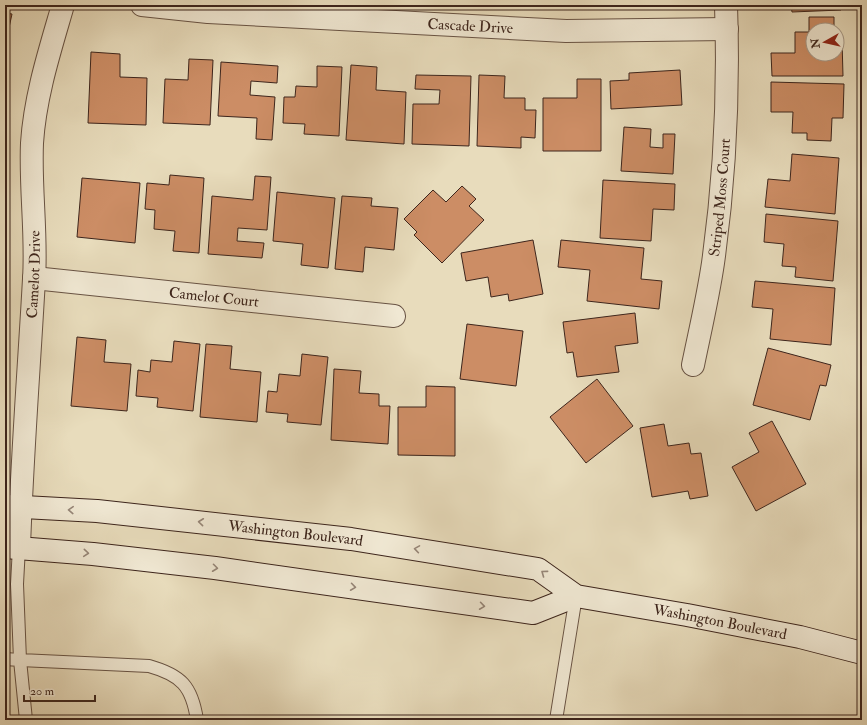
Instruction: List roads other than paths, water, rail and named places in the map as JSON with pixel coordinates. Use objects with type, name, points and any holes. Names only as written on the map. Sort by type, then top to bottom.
[{"type":"street","name":"Camelot Drive","points":[[12,547],[13,506],[34,278],[35,242],[31,186],[33,141],[41,82],[63,5]]},
{"type":"street","name":"Cascade Drive","points":[[142,5],[208,12],[431,14],[566,31],[727,29]]},
{"type":"street","name":"Striped Moss Court","points":[[694,365],[713,264],[726,142],[726,5]]},
{"type":"street","name":"Camelot Court","points":[[34,278],[394,316]]},
{"type":"street","name":"Washington Boulevard","points":[[13,506],[120,514],[394,545],[538,569],[576,596],[800,637],[862,653]]},
{"type":"street","points":[[12,547],[93,554],[215,568],[533,614],[576,596]]},
{"type":"lane","points":[[12,547],[18,584],[20,660],[26,720]]},
{"type":"lane","points":[[556,720],[576,596]]},
{"type":"lane","points":[[5,659],[149,666],[169,672],[182,681],[190,695],[197,720]]}]
